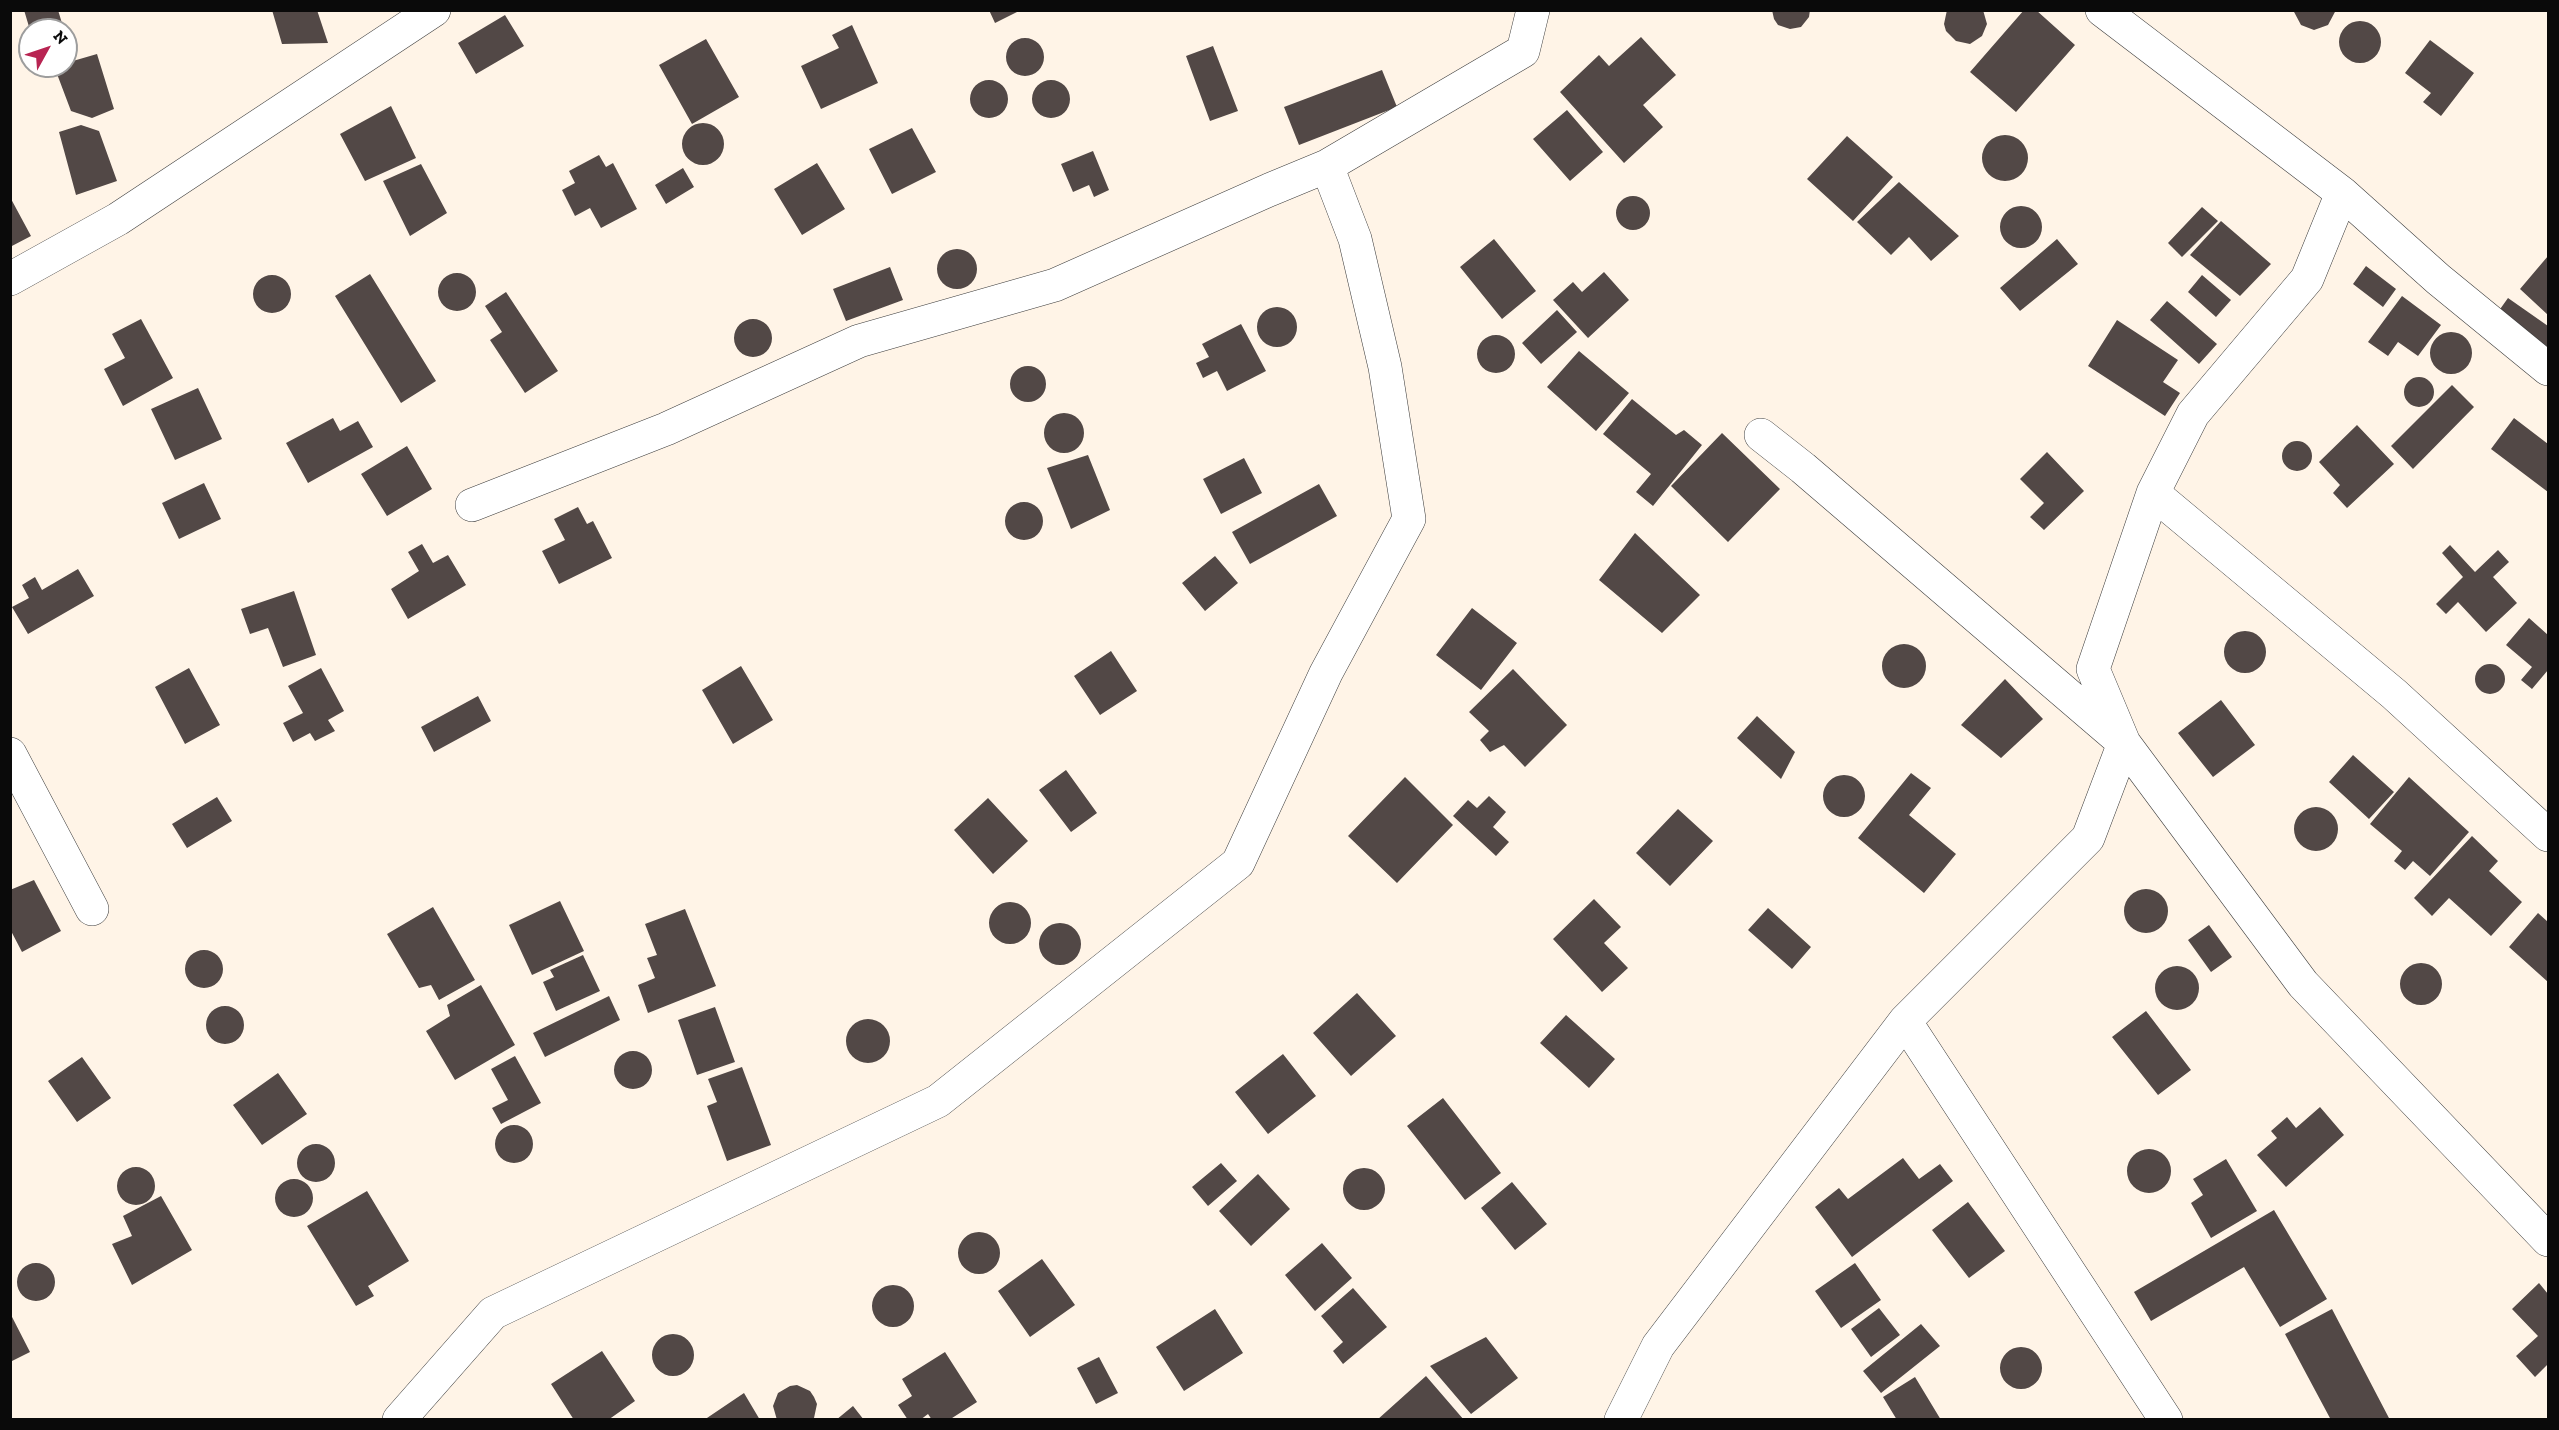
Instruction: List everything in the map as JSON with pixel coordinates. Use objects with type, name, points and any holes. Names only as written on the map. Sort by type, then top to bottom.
[{"type":"street","points":[[10,279],[118,219],[434,10]]},
{"type":"street","points":[[472,505],[666,429],[859,341],[1054,285],[1269,189],[1328,166],[1523,51],[1533,10]]},
{"type":"street","points":[[2102,10],[2342,193],[2439,279],[2548,369]]},
{"type":"street","points":[[399,1419],[493,1313],[938,1101],[1239,863],[1326,673],[1409,519],[1382,357],[1354,239],[1328,166]]},
{"type":"street","points":[[1621,1419],[1658,1346],[1905,1021],[2088,838],[2124,743],[2093,669],[2153,493],[2193,414],[2307,279],[2342,193]]},
{"type":"street","points":[[1761,435],[2124,743],[2303,984],[2548,1240]]},
{"type":"street","points":[[2153,493],[2394,694],[2548,835]]},
{"type":"street","points":[[10,754],[92,909]]},
{"type":"street","points":[[1905,1021],[2166,1419]]},
{"type":"building","points":[[24,10],[58,10],[60,18],[26,18]]},
{"type":"building","points":[[272,10],[317,10],[328,43],[282,44]]},
{"type":"building","points":[[989,10],[1021,10],[995,23]]},
{"type":"building","points":[[1772,10],[1810,10],[1809,17],[1801,27],[1790,29],[1778,25]]},
{"type":"building","points":[[1947,10],[1983,10],[1987,24],[1982,36],[1970,44],[1956,41],[1946,31],[1944,24]]},
{"type":"building","points":[[2024,10],[2036,10],[2075,45],[2016,112],[1970,72]]},
{"type":"building","points":[[2293,10],[2336,10],[2328,25],[2314,30],[2301,25]]},
{"type":"building","points":[[505,15],[524,46],[476,74],[458,43]]},
{"type":"building","points":[[2360,21],[2375,27],[2381,42],[2375,57],[2360,63],[2345,57],[2339,42],[2345,27]]},
{"type":"building","points":[[852,25],[878,83],[821,109],[801,66],[839,48],[832,35]]},
{"type":"building","points":[[1641,37],[1676,75],[1643,105],[1663,127],[1624,163],[1560,92],[1599,55],[1609,66]]},
{"type":"building","points":[[1025,38],[1032,39],[1038,44],[1043,50],[1043,64],[1038,70],[1032,75],[1025,76],[1018,75],[1012,70],[1007,64],[1006,57],[1007,50],[1012,44],[1018,39]]},
{"type":"building","points":[[706,39],[739,97],[692,124],[659,65]]},
{"type":"building","points":[[2430,40],[2474,73],[2441,116],[2423,102],[2431,93],[2405,73]]},
{"type":"building","points":[[1213,46],[1238,111],[1210,121],[1186,56]]},
{"type":"building","points":[[97,54],[114,109],[92,118],[71,111],[59,78],[78,78],[78,60]]},
{"type":"building","points":[[1382,70],[1397,107],[1299,145],[1284,107]]},
{"type":"building","points":[[989,80],[996,81],[1002,86],[1007,92],[1007,106],[1002,112],[996,117],[989,118],[982,117],[976,112],[971,106],[970,99],[971,92],[976,86],[982,81]]},
{"type":"building","points":[[1051,80],[1064,86],[1070,99],[1064,112],[1051,118],[1038,112],[1032,99],[1038,86]]},
{"type":"building","points":[[391,106],[416,158],[365,181],[340,134]]},
{"type":"building","points":[[1567,110],[1603,152],[1570,181],[1533,139]]},
{"type":"building","points":[[703,123],[718,129],[724,144],[718,159],[703,165],[688,159],[682,144],[688,129]]},
{"type":"building","points":[[81,125],[99,131],[117,181],[76,195],[59,132]]},
{"type":"building","points":[[912,128],[936,172],[892,194],[869,149]]},
{"type":"building","points":[[2005,135],[2021,142],[2028,158],[2021,174],[2005,181],[1989,174],[1982,158],[1989,142]]},
{"type":"building","points":[[1847,136],[1893,177],[1853,221],[1807,179]]},
{"type":"building","points":[[1093,151],[1109,190],[1094,197],[1089,185],[1073,192],[1061,164]]},
{"type":"building","points":[[599,155],[606,167],[613,163],[637,209],[601,228],[590,208],[575,216],[562,190],[575,183],[569,171]]},
{"type":"building","points":[[817,163],[845,209],[802,235],[774,189]]},
{"type":"building","points":[[421,164],[447,213],[410,236],[383,181]]},
{"type":"building","points":[[683,168],[694,187],[666,204],[655,185]]},
{"type":"building","points":[[1899,182],[1959,236],[1931,261],[1909,237],[1891,255],[1857,222]]},
{"type":"building","points":[[1633,196],[1645,201],[1650,213],[1645,225],[1633,230],[1621,225],[1616,213],[1621,201]]},
{"type":"building","points":[[10,197],[31,236],[10,247]]},
{"type":"building","points":[[2021,206],[2036,212],[2042,227],[2036,242],[2021,248],[2006,242],[2000,227],[2006,212]]},
{"type":"building","points":[[2202,207],[2218,221],[2182,257],[2168,243]]},
{"type":"building","points":[[2221,221],[2271,264],[2240,296],[2190,255]]},
{"type":"building","points":[[1494,239],[1536,291],[1502,319],[1460,267]]},
{"type":"building","points":[[2057,239],[2078,264],[2020,311],[2000,288]]},
{"type":"building","points":[[957,249],[965,250],[971,255],[976,261],[976,277],[971,283],[965,288],[957,289],[949,288],[943,283],[938,277],[937,269],[938,261],[943,255],[949,250]]},
{"type":"building","points":[[2548,256],[2548,315],[2520,289]]},
{"type":"building","points":[[2366,266],[2396,289],[2383,307],[2353,284]]},
{"type":"building","points":[[890,267],[903,300],[846,321],[833,289]]},
{"type":"building","points":[[1604,272],[1629,300],[1588,338],[1553,300],[1573,282],[1582,292]]},
{"type":"building","points":[[457,273],[471,278],[476,292],[471,306],[457,311],[443,306],[438,292],[443,278]]},
{"type":"building","points":[[370,274],[436,381],[401,403],[335,296]]},
{"type":"building","points":[[272,275],[286,280],[291,294],[286,308],[272,313],[258,308],[253,294],[258,280]]},
{"type":"building","points":[[2202,275],[2231,300],[2216,317],[2188,292]]},
{"type":"building","points":[[506,292],[558,371],[525,393],[490,340],[502,332],[485,306]]},
{"type":"building","points":[[2402,296],[2441,325],[2418,356],[2398,342],[2388,356],[2368,342]]},
{"type":"building","points":[[2508,298],[2548,326],[2548,348],[2498,312]]},
{"type":"building","points":[[2167,301],[2217,344],[2199,364],[2150,320]]},
{"type":"building","points":[[1277,307],[1291,313],[1297,327],[1291,341],[1277,347],[1263,341],[1257,327],[1263,313]]},
{"type":"building","points":[[1557,310],[1577,332],[1541,364],[1522,343]]},
{"type":"building","points":[[141,319],[173,378],[123,406],[104,369],[125,358],[112,334]]},
{"type":"building","points":[[753,319],[767,324],[772,338],[767,352],[753,357],[739,352],[734,338],[739,324]]},
{"type":"building","points":[[2117,320],[2178,360],[2163,382],[2180,393],[2165,416],[2088,366]]},
{"type":"building","points":[[1241,324],[1266,371],[1227,391],[1217,371],[1203,378],[1196,363],[1209,357],[1202,344]]},
{"type":"building","points":[[2451,332],[2466,338],[2472,353],[2466,368],[2451,374],[2436,368],[2430,353],[2436,338]]},
{"type":"building","points":[[1496,335],[1503,336],[1509,341],[1514,347],[1514,361],[1509,367],[1503,372],[1496,373],[1489,372],[1483,367],[1478,361],[1477,354],[1478,347],[1483,341],[1489,336]]},
{"type":"building","points":[[1579,351],[1629,393],[1596,431],[1547,387]]},
{"type":"building","points":[[1028,366],[1041,371],[1046,384],[1041,397],[1028,402],[1015,397],[1010,384],[1015,371]]},
{"type":"building","points":[[2419,377],[2425,378],[2433,386],[2433,398],[2425,406],[2419,407],[2413,406],[2405,398],[2404,392],[2405,386],[2413,378]]},
{"type":"building","points":[[2452,385],[2474,407],[2413,469],[2391,446]]},
{"type":"building","points":[[198,388],[222,439],[175,460],[151,409]]},
{"type":"building","points":[[1632,399],[1676,435],[1684,430],[1702,445],[1653,506],[1636,492],[1651,474],[1603,434]]},
{"type":"building","points":[[1064,413],[1078,419],[1084,433],[1078,447],[1064,453],[1050,447],[1044,433],[1050,419]]},
{"type":"building","points":[[333,418],[340,431],[358,421],[373,447],[308,483],[286,443]]},
{"type":"building","points":[[2514,418],[2548,444],[2548,492],[2491,449]]},
{"type":"building","points":[[2357,425],[2394,464],[2347,508],[2333,493],[2340,485],[2319,462]]},
{"type":"building","points":[[1722,433],[1780,489],[1728,542],[1671,486]]},
{"type":"building","points":[[2297,441],[2303,442],[2311,450],[2311,462],[2303,470],[2297,471],[2291,470],[2283,462],[2282,456],[2283,450],[2291,442]]},
{"type":"building","points":[[407,446],[432,489],[387,516],[361,474]]},
{"type":"building","points":[[2047,452],[2084,491],[2044,530],[2030,517],[2044,503],[2020,479]]},
{"type":"building","points":[[1088,455],[1110,510],[1071,529],[1047,468]]},
{"type":"building","points":[[1244,458],[1262,493],[1221,514],[1203,479]]},
{"type":"building","points":[[204,483],[221,519],[179,539],[162,503]]},
{"type":"building","points":[[1319,484],[1337,516],[1250,564],[1232,532]]},
{"type":"building","points":[[1024,502],[1031,503],[1037,508],[1042,514],[1042,528],[1037,534],[1031,539],[1024,540],[1017,539],[1011,534],[1006,528],[1005,521],[1006,514],[1011,508],[1017,503]]},
{"type":"building","points":[[578,507],[587,524],[593,521],[612,558],[559,584],[542,551],[565,540],[554,519]]},
{"type":"building","points":[[1635,533],[1700,595],[1662,633],[1599,580]]},
{"type":"building","points":[[422,544],[433,563],[448,555],[466,585],[408,619],[391,589],[419,571],[408,552]]},
{"type":"building","points":[[2450,545],[2475,572],[2498,550],[2509,562],[2493,577],[2517,603],[2486,632],[2458,602],[2446,614],[2436,604],[2463,577],[2442,553]]},
{"type":"building","points":[[1215,556],[1238,583],[1205,611],[1182,583]]},
{"type":"building","points":[[78,569],[94,596],[28,634],[12,607],[29,598],[22,585],[35,577],[42,590]]},
{"type":"building","points":[[294,591],[316,655],[283,667],[268,628],[250,634],[241,609]]},
{"type":"building","points":[[1472,608],[1517,643],[1481,690],[1436,655]]},
{"type":"building","points":[[2529,618],[2548,635],[2548,670],[2532,689],[2521,680],[2532,667],[2506,645]]},
{"type":"building","points":[[2245,631],[2260,637],[2266,652],[2260,667],[2245,673],[2230,667],[2224,652],[2230,637]]},
{"type":"building","points":[[1904,644],[1919,651],[1926,666],[1919,681],[1904,688],[1889,681],[1882,666],[1889,651]]},
{"type":"building","points":[[1111,651],[1137,691],[1100,715],[1074,676]]},
{"type":"building","points":[[2490,664],[2496,665],[2504,673],[2504,685],[2496,693],[2490,694],[2484,693],[2476,685],[2475,679],[2476,673],[2484,665]]},
{"type":"building","points":[[741,666],[773,720],[733,744],[702,690]]},
{"type":"building","points":[[189,668],[220,725],[185,744],[155,687]]},
{"type":"building","points":[[321,668],[344,711],[328,720],[335,731],[315,741],[310,733],[293,742],[283,723],[303,713],[288,686]]},
{"type":"building","points":[[1513,669],[1567,725],[1525,767],[1504,745],[1490,752],[1480,740],[1489,731],[1469,712]]},
{"type":"building","points":[[2005,679],[2043,719],[2001,758],[1961,725]]},
{"type":"building","points":[[478,696],[491,721],[434,752],[421,727]]},
{"type":"building","points":[[2221,700],[2255,745],[2213,777],[2178,733]]},
{"type":"building","points":[[1757,716],[1795,752],[1781,779],[1737,738]]},
{"type":"building","points":[[2353,755],[2394,792],[2369,819],[2329,782]]},
{"type":"building","points":[[1066,770],[1097,813],[1071,832],[1039,790]]},
{"type":"building","points":[[1911,773],[1931,788],[1909,815],[1956,854],[1924,893],[1858,838]]},
{"type":"building","points":[[1844,775],[1859,781],[1865,796],[1859,811],[1844,817],[1829,811],[1823,796],[1829,781]]},
{"type":"building","points":[[1405,777],[1453,825],[1397,883],[1348,836]]},
{"type":"building","points":[[2409,777],[2469,832],[2430,876],[2413,861],[2405,870],[2394,861],[2402,851],[2370,824]]},
{"type":"building","points":[[1489,796],[1506,812],[1493,827],[1509,842],[1496,856],[1453,816],[1468,800],[1477,808]]},
{"type":"building","points":[[217,797],[232,821],[187,848],[172,824]]},
{"type":"building","points":[[988,798],[1028,841],[993,874],[954,830]]},
{"type":"building","points":[[2316,807],[2332,813],[2338,829],[2332,845],[2316,851],[2300,845],[2294,829],[2300,813]]},
{"type":"building","points":[[1678,809],[1713,841],[1670,886],[1636,853]]},
{"type":"building","points":[[2472,836],[2498,861],[2489,871],[2522,902],[2491,936],[2449,898],[2432,916],[2414,898]]},
{"type":"building","points":[[34,880],[61,931],[22,952],[10,929],[10,890]]},
{"type":"building","points":[[2146,889],[2161,896],[2168,911],[2161,926],[2146,933],[2131,926],[2124,911],[2131,896]]},
{"type":"building","points":[[1594,899],[1621,927],[1604,943],[1628,968],[1602,992],[1553,939]]},
{"type":"building","points":[[560,901],[584,951],[532,975],[509,925]]},
{"type":"building","points":[[1010,902],[1018,903],[1025,908],[1030,915],[1030,931],[1025,938],[1018,943],[1010,944],[1002,943],[995,938],[990,931],[989,923],[990,915],[995,908],[1002,903]]},
{"type":"building","points":[[433,907],[475,980],[439,1000],[431,985],[419,988],[387,934]]},
{"type":"building","points":[[1768,908],[1811,947],[1792,969],[1748,930]]},
{"type":"building","points":[[685,909],[716,986],[648,1013],[638,985],[655,978],[647,958],[657,955],[645,924]]},
{"type":"building","points":[[2538,913],[2548,922],[2548,982],[2509,947]]},
{"type":"building","points":[[1060,923],[1068,924],[1075,929],[1080,936],[1080,952],[1075,959],[1068,964],[1060,965],[1052,964],[1045,959],[1040,952],[1039,944],[1040,936],[1045,929],[1052,924]]},
{"type":"building","points":[[2209,925],[2232,957],[2211,972],[2188,940]]},
{"type":"building","points":[[204,950],[218,955],[223,969],[218,983],[204,988],[190,983],[185,969],[190,955]]},
{"type":"building","points":[[583,955],[600,991],[556,1011],[543,982],[554,977],[550,970]]},
{"type":"building","points":[[2421,963],[2436,969],[2442,984],[2436,999],[2421,1005],[2406,999],[2400,984],[2406,969]]},
{"type":"building","points":[[2177,966],[2192,973],[2199,988],[2192,1003],[2177,1010],[2162,1003],[2155,988],[2162,973]]},
{"type":"building","points":[[481,985],[515,1045],[455,1080],[426,1031],[450,1016],[447,1005]]},
{"type":"building","points":[[1357,993],[1396,1036],[1351,1076],[1313,1033]]},
{"type":"building","points":[[609,996],[620,1020],[545,1057],[533,1033]]},
{"type":"building","points":[[225,1006],[232,1007],[238,1012],[243,1018],[243,1032],[238,1038],[232,1043],[225,1044],[218,1043],[212,1038],[207,1032],[206,1025],[207,1018],[212,1012],[218,1007]]},
{"type":"building","points":[[715,1007],[735,1062],[697,1075],[678,1020]]},
{"type":"building","points":[[2146,1011],[2191,1070],[2158,1095],[2112,1037]]},
{"type":"building","points":[[1566,1015],[1615,1059],[1589,1088],[1540,1043]]},
{"type":"building","points":[[868,1019],[883,1026],[890,1041],[883,1056],[868,1063],[853,1056],[846,1041],[853,1026]]},
{"type":"building","points":[[633,1051],[647,1056],[652,1070],[647,1084],[633,1089],[619,1084],[614,1070],[619,1056]]},
{"type":"building","points":[[1283,1054],[1316,1096],[1268,1134],[1235,1092]]},
{"type":"building","points":[[515,1056],[541,1103],[501,1124],[492,1108],[508,1100],[491,1069]]},
{"type":"building","points":[[82,1057],[111,1098],[77,1122],[48,1081]]},
{"type":"building","points":[[742,1067],[771,1145],[727,1161],[707,1106],[717,1102],[708,1079]]},
{"type":"building","points":[[278,1073],[307,1114],[262,1145],[233,1105]]},
{"type":"building","points":[[1443,1098],[1501,1173],[1465,1200],[1407,1126]]},
{"type":"building","points":[[2320,1107],[2344,1135],[2286,1187],[2257,1155],[2277,1138],[2271,1131],[2287,1117],[2296,1128]]},
{"type":"building","points":[[514,1125],[528,1130],[533,1144],[528,1158],[514,1163],[500,1158],[495,1144],[500,1130]]},
{"type":"building","points":[[316,1144],[330,1149],[335,1163],[330,1177],[316,1182],[302,1177],[297,1163],[302,1149]]},
{"type":"building","points":[[2149,1149],[2164,1156],[2171,1171],[2164,1186],[2149,1193],[2134,1186],[2127,1171],[2134,1156]]},
{"type":"building","points":[[1903,1158],[1919,1179],[1940,1164],[1953,1181],[1852,1257],[1815,1207],[1839,1188],[1848,1199]]},
{"type":"building","points":[[2226,1159],[2257,1211],[2211,1238],[2191,1203],[2203,1195],[2193,1179]]},
{"type":"building","points":[[1221,1163],[1237,1181],[1208,1206],[1192,1187]]},
{"type":"building","points":[[136,1167],[150,1172],[155,1186],[150,1200],[136,1205],[122,1200],[117,1186],[122,1172]]},
{"type":"building","points":[[1364,1168],[1372,1169],[1379,1174],[1384,1181],[1384,1197],[1379,1204],[1372,1209],[1364,1210],[1356,1209],[1349,1204],[1344,1197],[1343,1189],[1344,1181],[1349,1174],[1356,1169]]},
{"type":"building","points":[[1258,1174],[1290,1209],[1251,1246],[1219,1211]]},
{"type":"building","points":[[294,1179],[308,1184],[313,1198],[308,1212],[294,1217],[280,1212],[275,1198],[280,1184]]},
{"type":"building","points":[[1512,1182],[1547,1224],[1515,1250],[1481,1208]]},
{"type":"building","points":[[367,1191],[409,1261],[368,1286],[374,1296],[356,1306],[307,1226]]},
{"type":"building","points":[[161,1196],[192,1250],[132,1285],[112,1244],[132,1236],[123,1216]]},
{"type":"building","points":[[1968,1202],[2005,1251],[1969,1278],[1932,1230]]},
{"type":"building","points":[[2274,1210],[2327,1299],[2280,1327],[2244,1267],[2151,1321],[2134,1292]]},
{"type":"building","points":[[979,1232],[987,1233],[994,1238],[999,1245],[999,1261],[994,1268],[987,1273],[979,1274],[971,1273],[964,1268],[959,1261],[958,1253],[959,1245],[964,1238],[971,1233]]},
{"type":"building","points":[[1322,1243],[1352,1278],[1315,1311],[1285,1275]]},
{"type":"building","points":[[1042,1259],[1075,1305],[1030,1337],[998,1291]]},
{"type":"building","points":[[36,1263],[50,1268],[55,1282],[50,1296],[36,1301],[22,1296],[17,1282],[22,1268]]},
{"type":"building","points":[[1855,1263],[1881,1300],[1841,1328],[1815,1291]]},
{"type":"building","points":[[2539,1283],[2548,1294],[2548,1364],[2535,1377],[2516,1356],[2538,1336],[2512,1309]]},
{"type":"building","points":[[893,1285],[901,1286],[908,1291],[913,1298],[913,1314],[908,1321],[901,1326],[893,1327],[885,1326],[878,1321],[873,1314],[872,1306],[873,1298],[878,1291],[885,1286]]},
{"type":"building","points":[[1353,1288],[1387,1327],[1343,1364],[1333,1351],[1343,1342],[1321,1316]]},
{"type":"building","points":[[1879,1308],[1900,1335],[1871,1357],[1851,1329]]},
{"type":"building","points":[[1215,1309],[1243,1353],[1184,1391],[1156,1347]]},
{"type":"building","points":[[2332,1309],[2390,1420],[2331,1420],[2285,1334]]},
{"type":"building","points":[[10,1313],[30,1352],[10,1362]]},
{"type":"building","points":[[1921,1324],[1940,1346],[1881,1393],[1863,1371]]},
{"type":"building","points":[[673,1334],[681,1335],[688,1340],[693,1347],[693,1363],[688,1370],[681,1375],[673,1376],[665,1375],[658,1370],[653,1363],[652,1355],[653,1347],[658,1340],[665,1335]]},
{"type":"building","points":[[1486,1337],[1518,1378],[1471,1414],[1430,1366]]},
{"type":"building","points":[[2021,1347],[2029,1348],[2036,1353],[2041,1360],[2041,1376],[2036,1383],[2029,1388],[2021,1389],[2013,1388],[2006,1383],[2001,1376],[2000,1368],[2001,1360],[2006,1353],[2013,1348]]},
{"type":"building","points":[[602,1351],[635,1401],[608,1420],[574,1420],[551,1384]]},
{"type":"building","points":[[945,1352],[977,1402],[949,1420],[932,1420],[928,1414],[920,1420],[908,1420],[898,1405],[912,1396],[902,1379]]},
{"type":"building","points":[[1099,1357],[1118,1393],[1096,1404],[1077,1368]]},
{"type":"building","points":[[1426,1376],[1464,1420],[1377,1420]]},
{"type":"building","points":[[1915,1377],[1941,1420],[1897,1420],[1883,1397]]},
{"type":"building","points":[[797,1385],[810,1391],[814,1397],[817,1404],[814,1418],[777,1420],[773,1406],[778,1393]]},
{"type":"building","points":[[744,1393],[760,1420],[704,1420]]},
{"type":"building","points":[[853,1406],[864,1420],[836,1420]]}]
